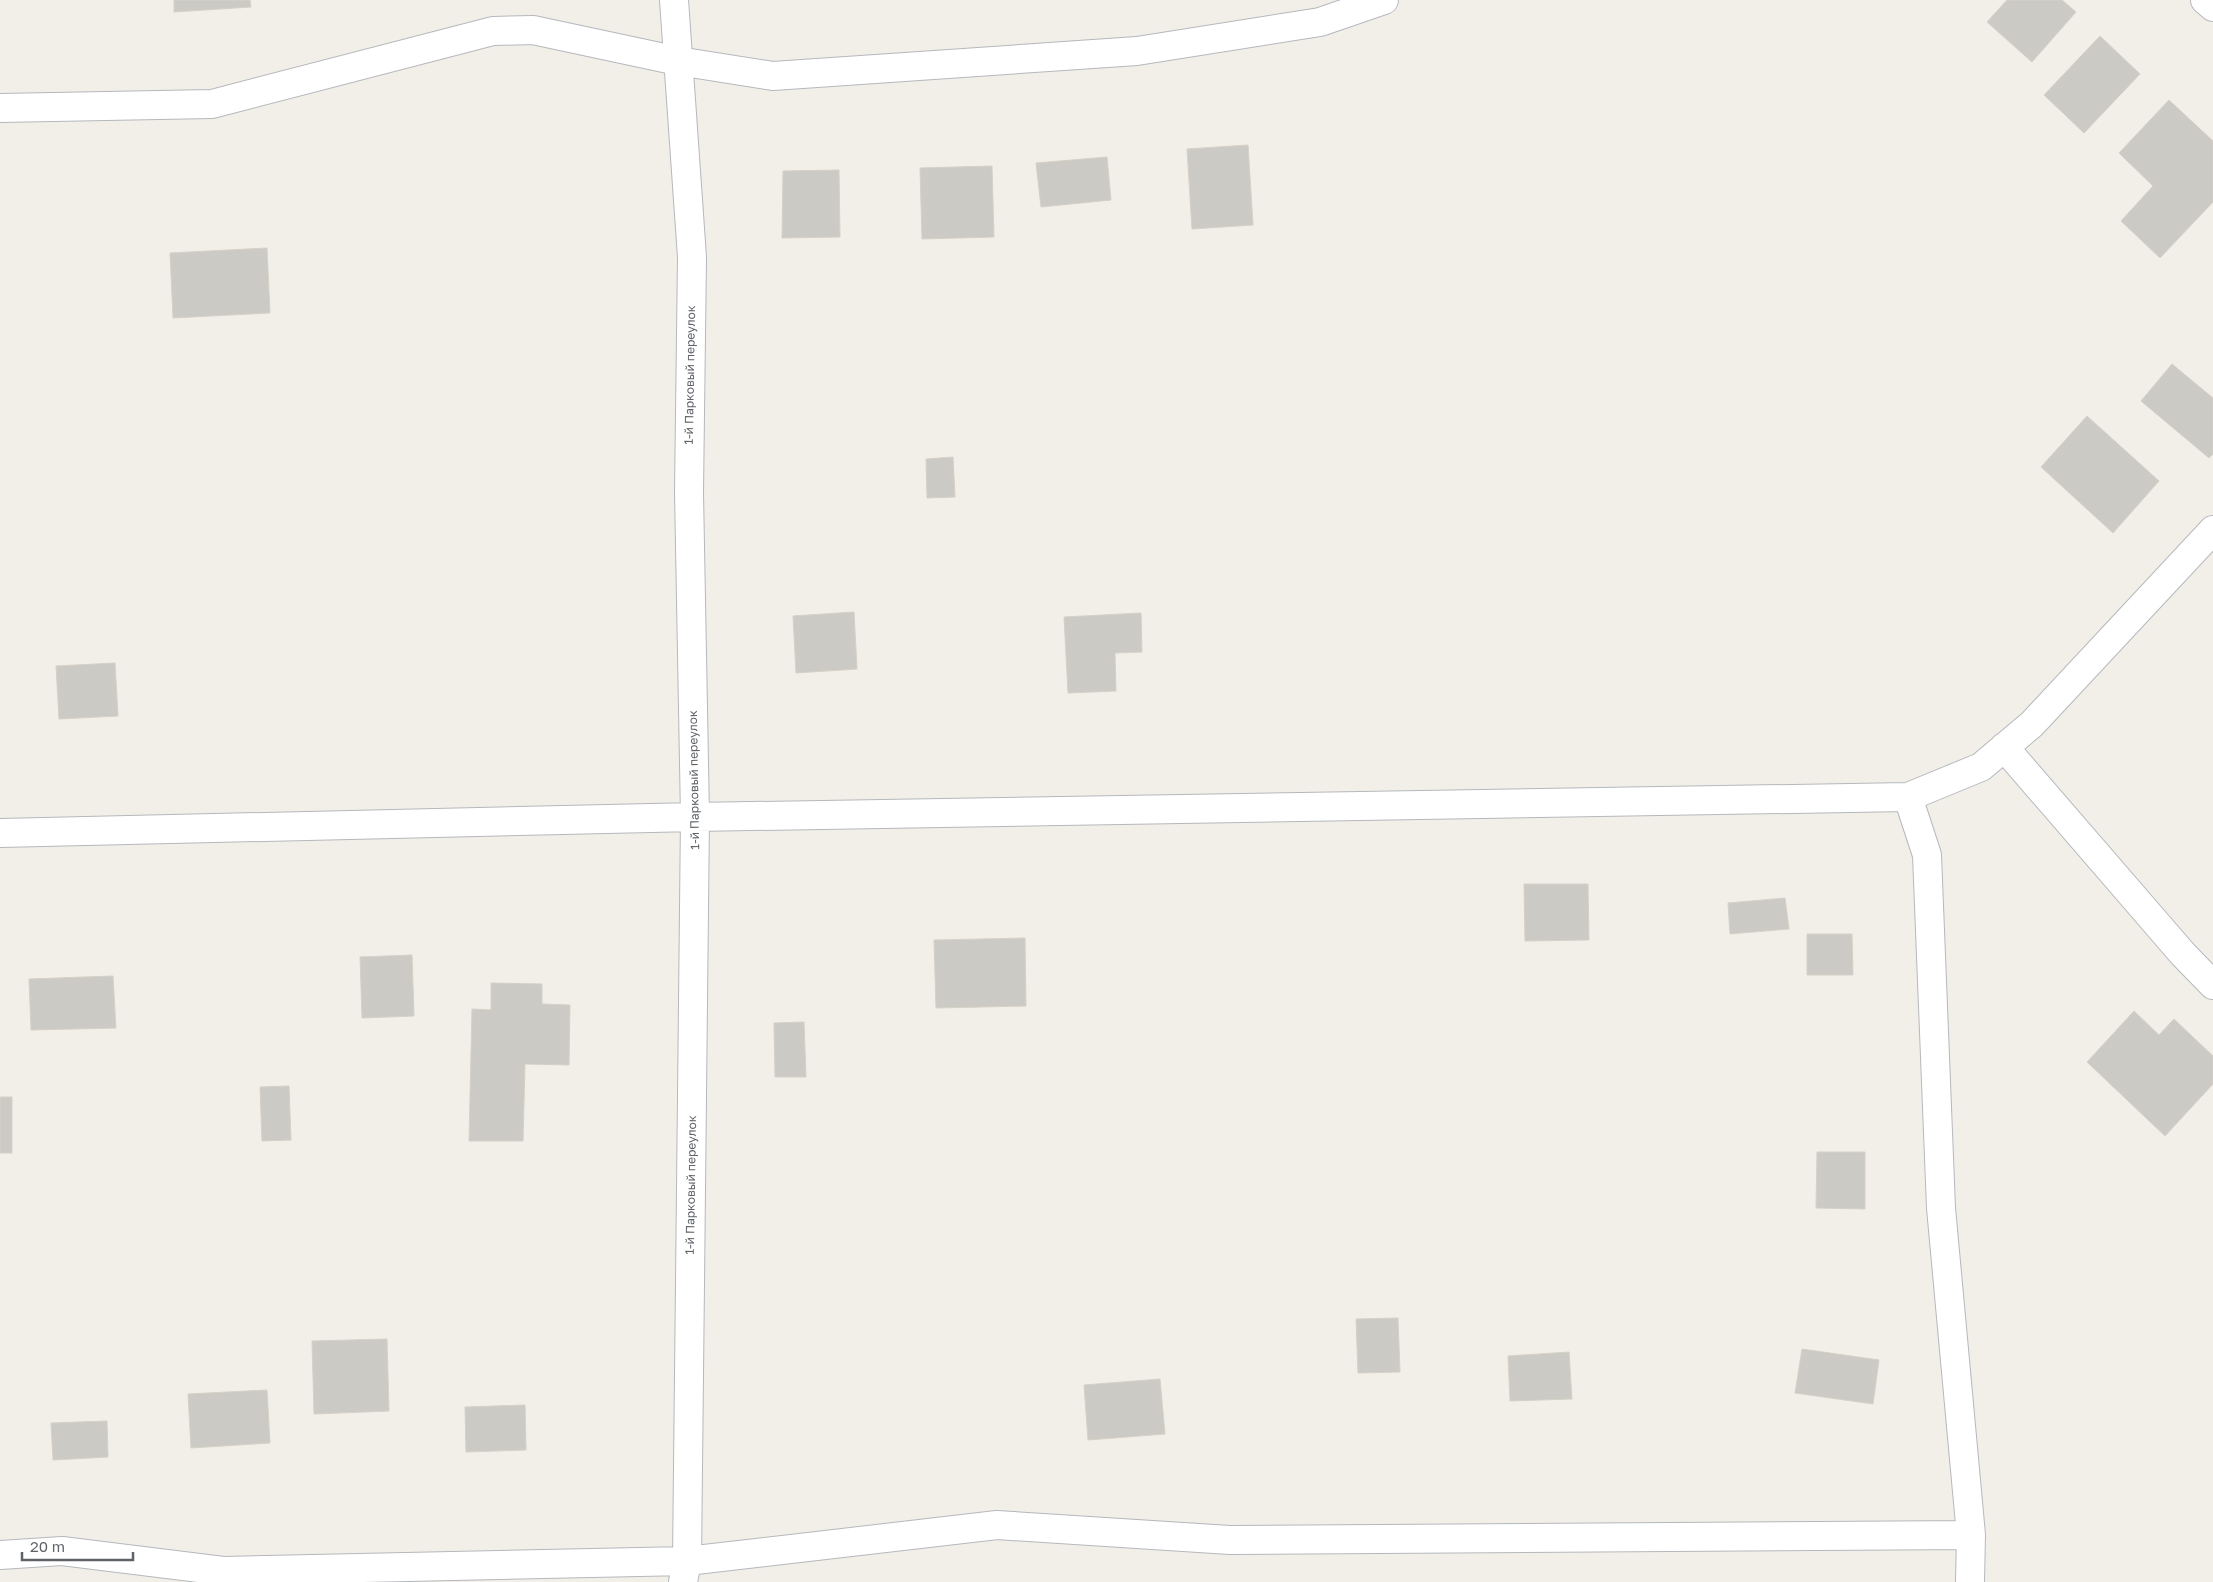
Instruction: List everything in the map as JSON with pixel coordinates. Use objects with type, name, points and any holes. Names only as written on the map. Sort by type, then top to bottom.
[{"type":"street","name":"1-й Парковый переулок","points":[[674,0],[692,257],[689,492],[695,817],[685,1571]]},
{"type":"street","points":[[0,108],[212,104],[493,31],[533,30],[678,61],[773,76],[1137,51],[1320,22],[1384,0]]},
{"type":"street","points":[[2205,0],[2213,7]]},
{"type":"street","points":[[0,833],[695,817],[1908,797],[1981,767],[2032,724],[2213,530]]},
{"type":"street","points":[[2004,747],[2176,946],[2213,985]]},
{"type":"street","points":[[1908,797],[1927,855],[1941,1208],[1971,1535],[1970,1582]]},
{"type":"street","points":[[0,1555],[62,1551],[223,1571],[685,1571],[997,1524],[1230,1540],[1971,1535]]},
{"type":"building","points":[[174,0],[250,0],[251,7],[174,12]]},
{"type":"building","points":[[2007,0],[2062,0],[2076,12],[2032,62],[1987,22]]},
{"type":"building","points":[[2100,36],[2140,74],[2084,133],[2044,95]]},
{"type":"building","points":[[2169,100],[2213,141],[2213,202],[2160,258],[2121,221],[2153,186],[2119,153]]},
{"type":"building","points":[[1248,145],[1253,225],[1192,229],[1187,149]]},
{"type":"building","points":[[1107,157],[1111,200],[1041,207],[1036,163]]},
{"type":"building","points":[[992,166],[994,237],[922,239],[920,168]]},
{"type":"building","points":[[839,170],[840,237],[782,238],[783,171]]},
{"type":"building","points":[[267,248],[270,313],[173,318],[170,253]]},
{"type":"building","points":[[2172,364],[2213,398],[2213,454],[2209,458],[2141,401]]},
{"type":"building","points":[[2087,416],[2159,481],[2113,533],[2041,467]]},
{"type":"building","points":[[953,457],[955,497],[927,498],[926,459]]},
{"type":"building","points":[[854,612],[857,669],[796,673],[793,616]]},
{"type":"building","points":[[1141,613],[1142,652],[1115,653],[1116,691],[1068,693],[1064,617]]},
{"type":"building","points":[[115,663],[118,716],[59,719],[56,666]]},
{"type":"building","points":[[1524,884],[1588,884],[1589,940],[1525,941]]},
{"type":"building","points":[[1785,898],[1789,929],[1730,934],[1728,903]]},
{"type":"building","points":[[1807,934],[1852,934],[1853,975],[1807,975]]},
{"type":"building","points":[[1025,938],[1026,1006],[936,1008],[934,940]]},
{"type":"building","points":[[412,955],[414,1016],[362,1018],[360,957]]},
{"type":"building","points":[[113,976],[116,1028],[31,1030],[29,979]]},
{"type":"building","points":[[491,983],[542,984],[542,1004],[570,1005],[569,1065],[525,1064],[523,1141],[469,1141],[472,1009],[491,1010]]},
{"type":"building","points":[[2134,1011],[2159,1035],[2174,1019],[2213,1056],[2213,1084],[2165,1136],[2087,1062]]},
{"type":"building","points":[[804,1022],[806,1077],[775,1077],[774,1023]]},
{"type":"building","points":[[289,1086],[291,1140],[262,1141],[260,1087]]},
{"type":"building","points":[[0,1097],[12,1097],[12,1153],[0,1153]]},
{"type":"building","points":[[1817,1152],[1865,1152],[1865,1209],[1816,1208]]},
{"type":"building","points":[[1398,1318],[1400,1372],[1358,1373],[1356,1319]]},
{"type":"building","points":[[387,1339],[389,1411],[314,1414],[312,1341]]},
{"type":"building","points":[[1802,1349],[1879,1360],[1873,1404],[1795,1393]]},
{"type":"building","points":[[1569,1352],[1572,1399],[1510,1401],[1508,1356]]},
{"type":"building","points":[[1160,1379],[1165,1434],[1088,1440],[1084,1385]]},
{"type":"building","points":[[267,1390],[270,1443],[191,1448],[188,1394]]},
{"type":"building","points":[[525,1405],[526,1450],[466,1452],[465,1407]]},
{"type":"building","points":[[107,1421],[108,1457],[53,1460],[51,1423]]}]
